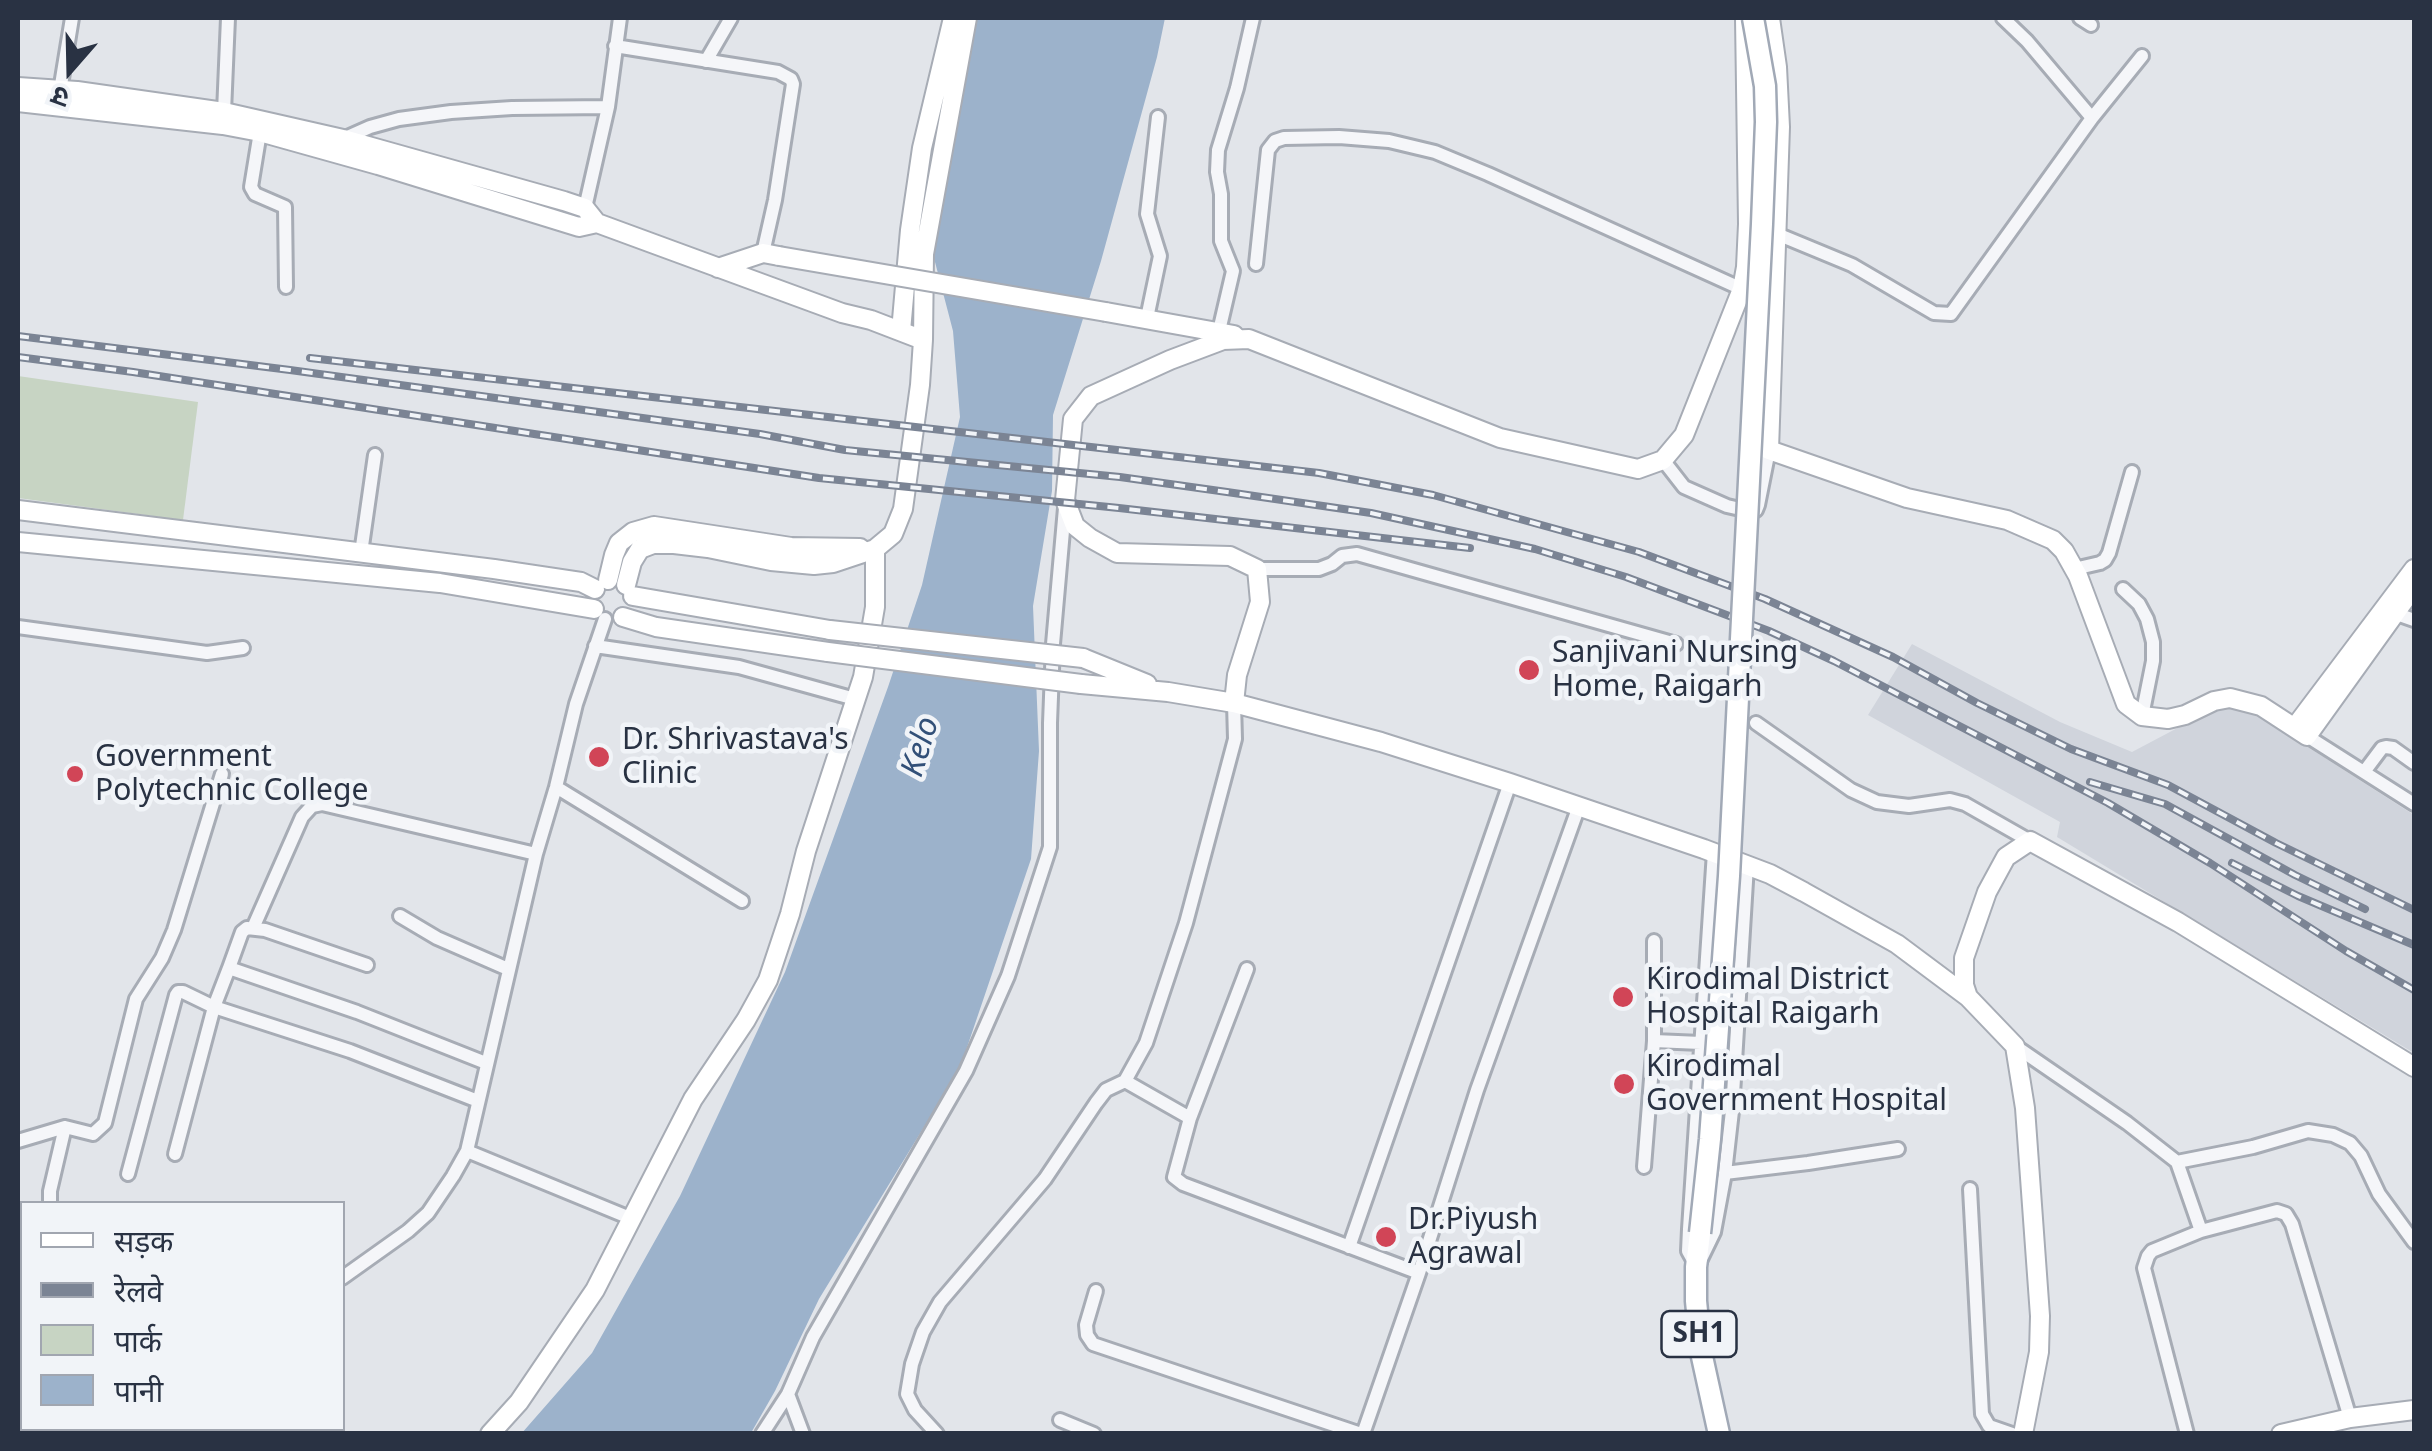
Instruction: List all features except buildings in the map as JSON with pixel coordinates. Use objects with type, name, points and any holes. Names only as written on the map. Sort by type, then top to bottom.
[{"type":"main road","name":"SH1","points":[[1719,1434],[1701,1352],[1696,1267],[1730,876],[1762,224],[1765,86],[1753,18]]},
{"type":"street","points":[[60,91],[70,18]]},
{"type":"street","points":[[224,112],[228,18]]},
{"type":"street","points":[[18,102],[223,124],[260,132],[579,227],[591,216],[620,18]]},
{"type":"street","points":[[706,60],[731,18]]},
{"type":"street","points":[[901,332],[922,148],[953,18]]},
{"type":"street","points":[[345,1276],[428,1213],[466,1151],[576,704],[607,615],[632,606],[615,588],[614,555],[620,542],[633,532],[654,526],[791,547],[875,549],[893,534],[903,508],[920,385],[924,254],[967,18]]},
{"type":"street","points":[[1219,332],[1234,270],[1221,241],[1218,150],[1254,18]]},
{"type":"street","points":[[718,268],[771,254],[1249,338],[1500,438],[1638,468],[1662,460],[1684,435],[1742,289],[1748,224],[1745,18]]},
{"type":"street","points":[[1662,460],[1684,487],[1714,502],[1756,510],[1769,450],[1780,127],[1770,18]]},
{"type":"street","points":[[2003,18],[2027,40],[2092,118]]},
{"type":"street","points":[[615,46],[778,72],[791,79],[771,254]]},
{"type":"street","points":[[1776,234],[1852,264],[1934,313],[1951,314],[2092,118],[2142,56]]},
{"type":"street","points":[[18,88],[224,112],[343,139],[591,216],[718,268],[923,340]]},
{"type":"street","points":[[343,139],[370,127],[451,112],[608,107]]},
{"type":"street","points":[[1147,318],[1160,256],[1147,214],[1158,117]]},
{"type":"street","points":[[260,132],[251,188],[285,207],[286,287]]},
{"type":"street","points":[[1256,264],[1268,150],[1284,138],[1339,137],[1389,141],[1435,152],[1742,289]]},
{"type":"street","points":[[762,1434],[788,1394],[812,1337],[966,1071],[1008,976],[1050,847],[1053,644],[1073,420],[1091,396],[1223,340],[1249,338]]},
{"type":"street","points":[[1769,450],[1907,498],[2007,520],[2037,531],[2064,551],[2126,704],[2142,716],[2168,719],[2230,698],[2261,706],[2414,804]]},
{"type":"street","points":[[361,553],[375,456]]},
{"type":"street","points":[[2074,569],[2100,563],[2110,553],[2132,472]]},
{"type":"street","points":[[1066,500],[1075,526],[1117,554],[1230,556],[1257,568],[1318,569],[1342,556],[1356,554],[1676,644]]},
{"type":"street","points":[[18,510],[509,571],[830,630],[1083,658],[1168,692]]},
{"type":"street","points":[[18,542],[440,583],[656,628],[1168,692],[1234,703],[1510,782],[1714,852],[1787,882],[1897,944],[1968,997],[2015,1046],[2127,1122],[2177,1162],[2201,1231]]},
{"type":"street","points":[[490,1434],[519,1402],[595,1290],[692,1098],[746,1020],[768,980],[863,677],[874,607],[875,549]]},
{"type":"street","points":[[937,1434],[907,1394],[923,1332],[940,1302],[1045,1179],[1106,1090],[1125,1081],[1146,1042],[1186,924],[1236,739],[1237,676],[1260,602],[1257,568]]},
{"type":"street","points":[[2301,731],[2414,569]]},
{"type":"street","points":[[2301,731],[2414,586]]},
{"type":"street","points":[[607,615],[592,599],[615,588]]},
{"type":"street","points":[[2124,589],[2148,619],[2153,642],[2142,716]]},
{"type":"street","points":[[2394,613],[2414,620]]},
{"type":"street","points":[[18,627],[207,653],[243,648]]},
{"type":"street","points":[[595,646],[739,667],[854,699]]},
{"type":"street","points":[[1756,723],[1851,790],[1877,802],[1909,806],[1950,800],[1965,804],[2178,922],[2414,1067]]},
{"type":"street","points":[[2364,772],[2386,747],[2414,763]]},
{"type":"street","points":[[18,1141],[65,1127],[94,1134],[105,1123],[136,999],[174,930],[222,774]]},
{"type":"street","points":[[1349,1247],[1510,782]]},
{"type":"street","points":[[556,787],[742,902]]},
{"type":"street","points":[[253,928],[292,837],[312,806],[322,804],[536,854]]},
{"type":"street","points":[[1096,1291],[1086,1325],[1094,1344],[1362,1434],[1477,1090],[1579,806]]},
{"type":"street","points":[[1968,997],[1964,958],[1988,892],[2006,857],[2030,841]]},
{"type":"street","points":[[1696,1267],[1688,1251],[1688,1229],[1714,852]]},
{"type":"street","points":[[1696,1267],[1714,1232],[1725,1173],[1746,865]]},
{"type":"street","points":[[400,916],[437,938],[508,969]]},
{"type":"street","points":[[175,1154],[214,1006],[242,932],[253,928],[367,964]]},
{"type":"street","points":[[1644,1166],[1654,1041],[1654,942]]},
{"type":"street","points":[[229,968],[357,1012],[486,1063]]},
{"type":"street","points":[[1247,969],[1190,1118],[1174,1176],[1178,1181],[1419,1272]]},
{"type":"street","points":[[128,1174],[178,992],[350,1051],[478,1102]]},
{"type":"street","points":[[1654,1041],[1701,1043]]},
{"type":"street","points":[[2015,1046],[2024,1108],[2040,1316],[2039,1352],[2023,1434]]},
{"type":"street","points":[[1125,1081],[1190,1118]]},
{"type":"street","points":[[50,1201],[65,1127]]},
{"type":"street","points":[[2177,1162],[2308,1131],[2333,1134],[2350,1143],[2361,1156],[2379,1194],[2414,1242]]},
{"type":"street","points":[[1725,1173],[1898,1148]]},
{"type":"street","points":[[466,1151],[630,1218]]},
{"type":"street","points":[[1970,1189],[1982,1414],[1991,1432],[2012,1434]]},
{"type":"street","points":[[2187,1434],[2144,1268],[2148,1256],[2201,1231],[2278,1211],[2286,1214],[2292,1224],[2350,1418]]},
{"type":"street","points":[[788,1394],[803,1434]]},
{"type":"street","points":[[2281,1434],[2350,1418],[2414,1410]]},
{"type":"street","points":[[1060,1420],[1094,1434]]},
{"type":"shaded area","points":[[1912,644],[2060,722],[2132,752],[2221,705],[2247,708],[2414,815],[2414,1053],[2057,837],[2060,822],[1868,715]]},
{"type":"green space","points":[[18,376],[198,402],[183,520],[18,498]]},
{"type":"water","name":"Kelo","points":[[975,18],[1165,18],[1101,261],[1053,415],[1052,491],[1033,606],[1039,751],[1031,859],[960,1068],[819,1299],[751,1433],[521,1434],[592,1353],[680,1196],[785,972],[922,585],[960,417],[953,331],[929,239]]},
{"type":"railway","points":[[18,336],[760,434],[845,450],[1120,477],[1227,492],[1371,513],[1535,549],[1626,577],[1769,631],[1834,661],[2108,803],[2414,990]]},
{"type":"railway","points":[[18,357],[819,478],[1470,548]]},
{"type":"railway","points":[[310,358],[1319,473],[1433,495],[1639,552],[1765,599],[1893,657],[2071,749],[2168,785],[2414,910]]},
{"type":"railway","points":[[2090,782],[2165,804],[2365,909]]},
{"type":"railway","points":[[2232,863],[2414,945]]},
{"type":"place","name":"Sanjivani Nursing Home, Raigarh","points":[[1529,670]]},
{"type":"place","name":"Dr. Shrivastava's Clinic","points":[[599,757]]},
{"type":"place","name":"Government Polytechnic College","points":[[75,774]]},
{"type":"place","name":"Kirodimal District Hospital Raigarh","points":[[1623,997]]},
{"type":"place","name":"Kirodimal Government Hospital","points":[[1624,1084]]},
{"type":"place","name":"Dr.Piyush Agrawal","points":[[1386,1237]]}]
